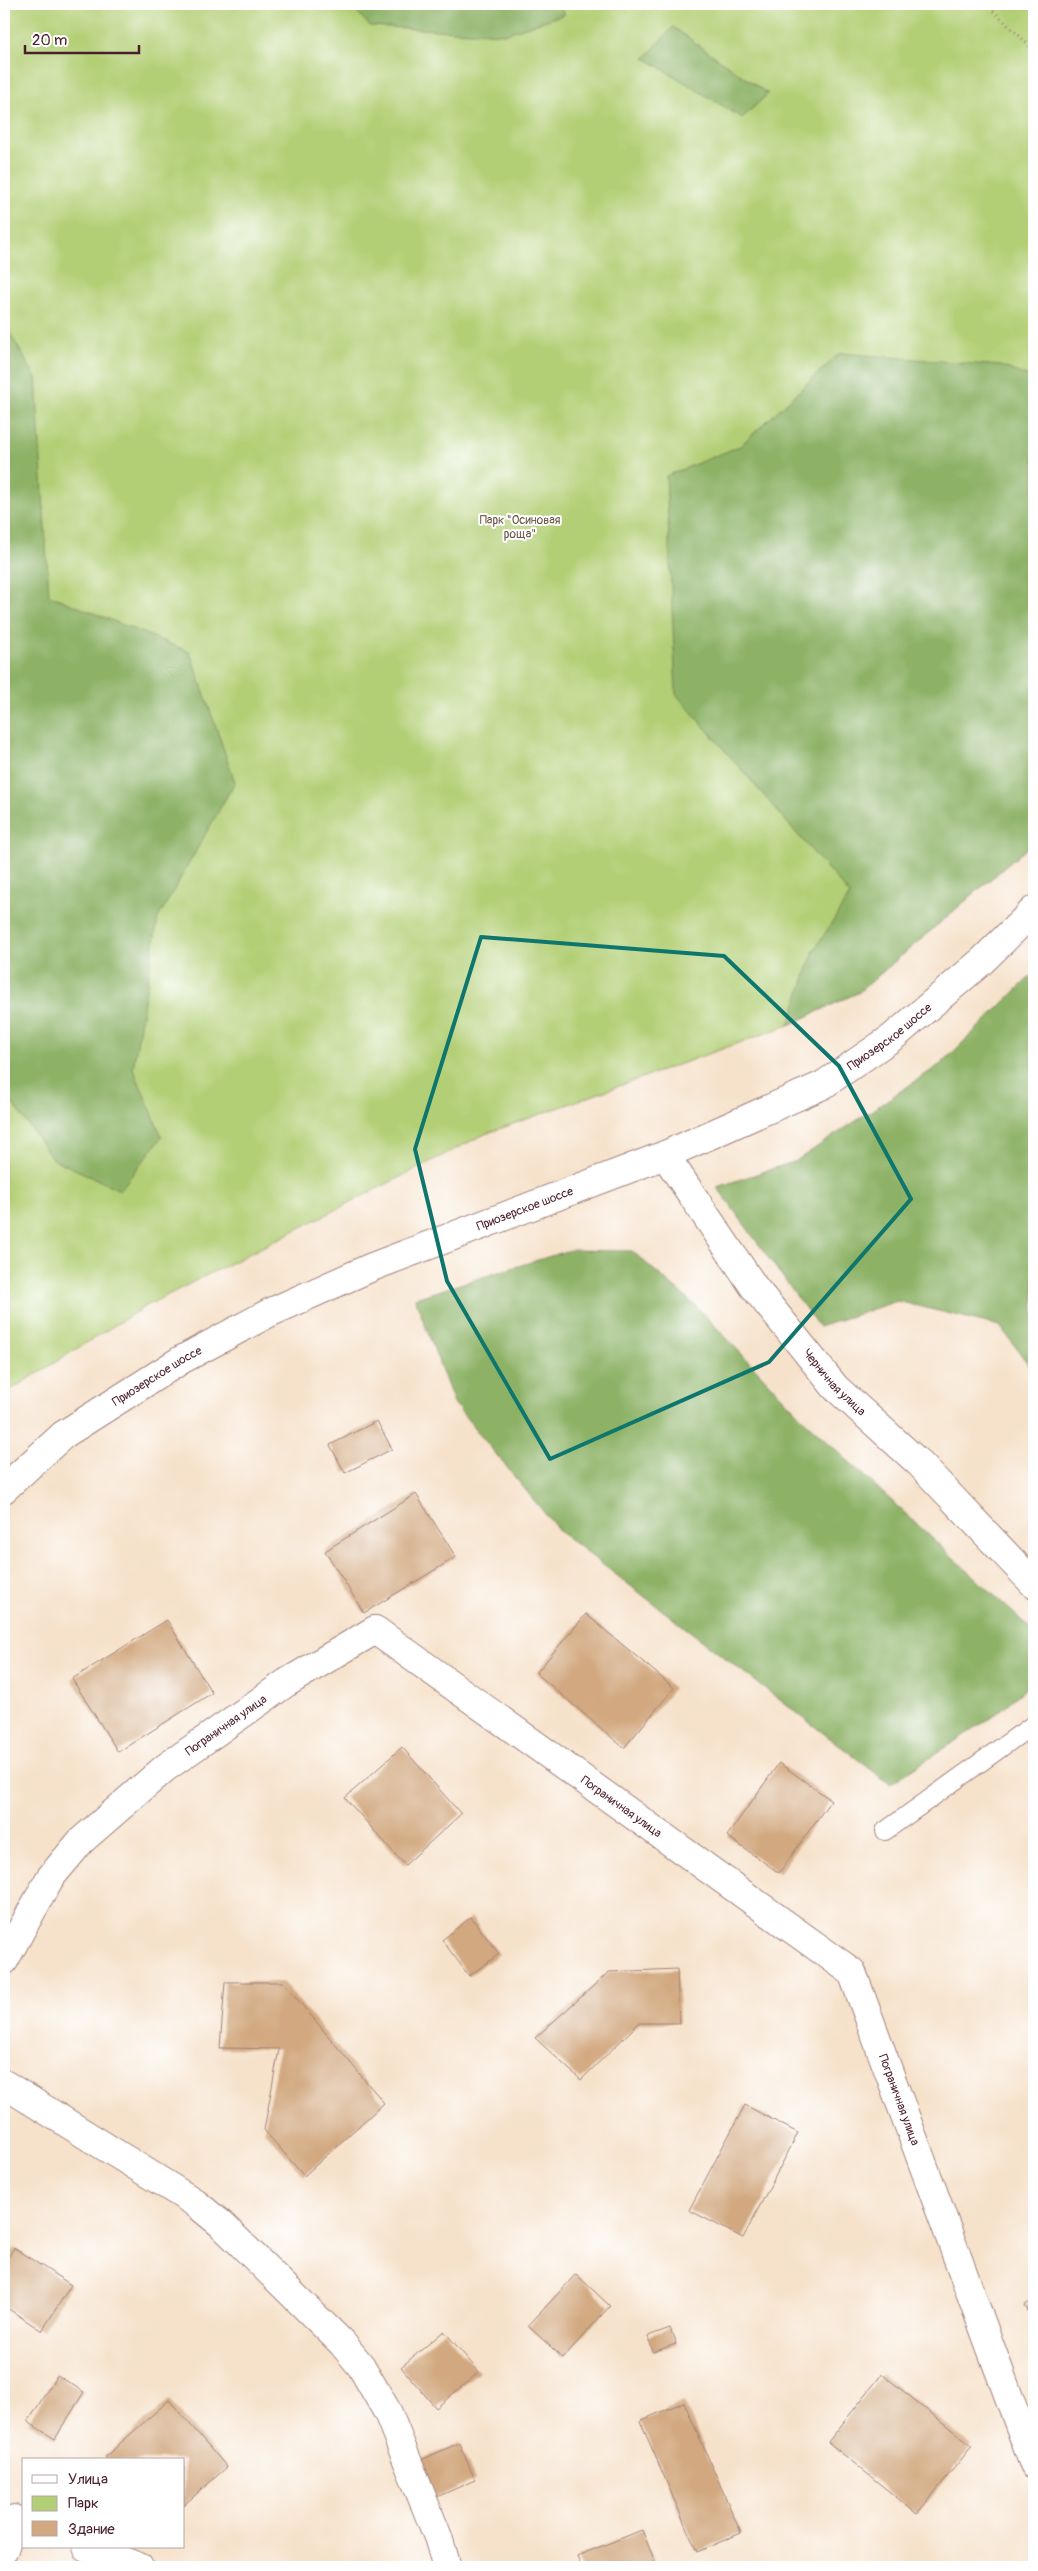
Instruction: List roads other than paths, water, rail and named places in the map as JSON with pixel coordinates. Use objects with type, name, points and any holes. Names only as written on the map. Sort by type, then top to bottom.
[{"type":"street","name":"Приозерское шоссе","points":[[4,1489],[63,1435],[181,1360],[269,1313],[372,1267],[666,1155],[823,1084],[893,1037],[982,961],[1034,910]]},
{"type":"street","name":"Черничная улица","points":[[666,1155],[754,1287],[835,1387],[921,1465],[1034,1584]]},
{"type":"street","name":"Пограничная улица","points":[[4,1961],[50,1878],[81,1841],[165,1768],[286,1684],[375,1630],[852,1972],[1034,2465]]},
{"type":"street","points":[[4,2084],[194,2202],[222,2224],[342,2344],[361,2366],[388,2413],[438,2537],[447,2567]]},
{"type":"street","points":[[4,2549],[14,2519]]},
{"type":"street","points":[[91,2548],[139,2567]]},
{"type":"lane","points":[[885,1831],[1034,1724]]},
{"type":"park label","name":"Парк \"Осиновая роща\"","points":[[520,527]]}]
